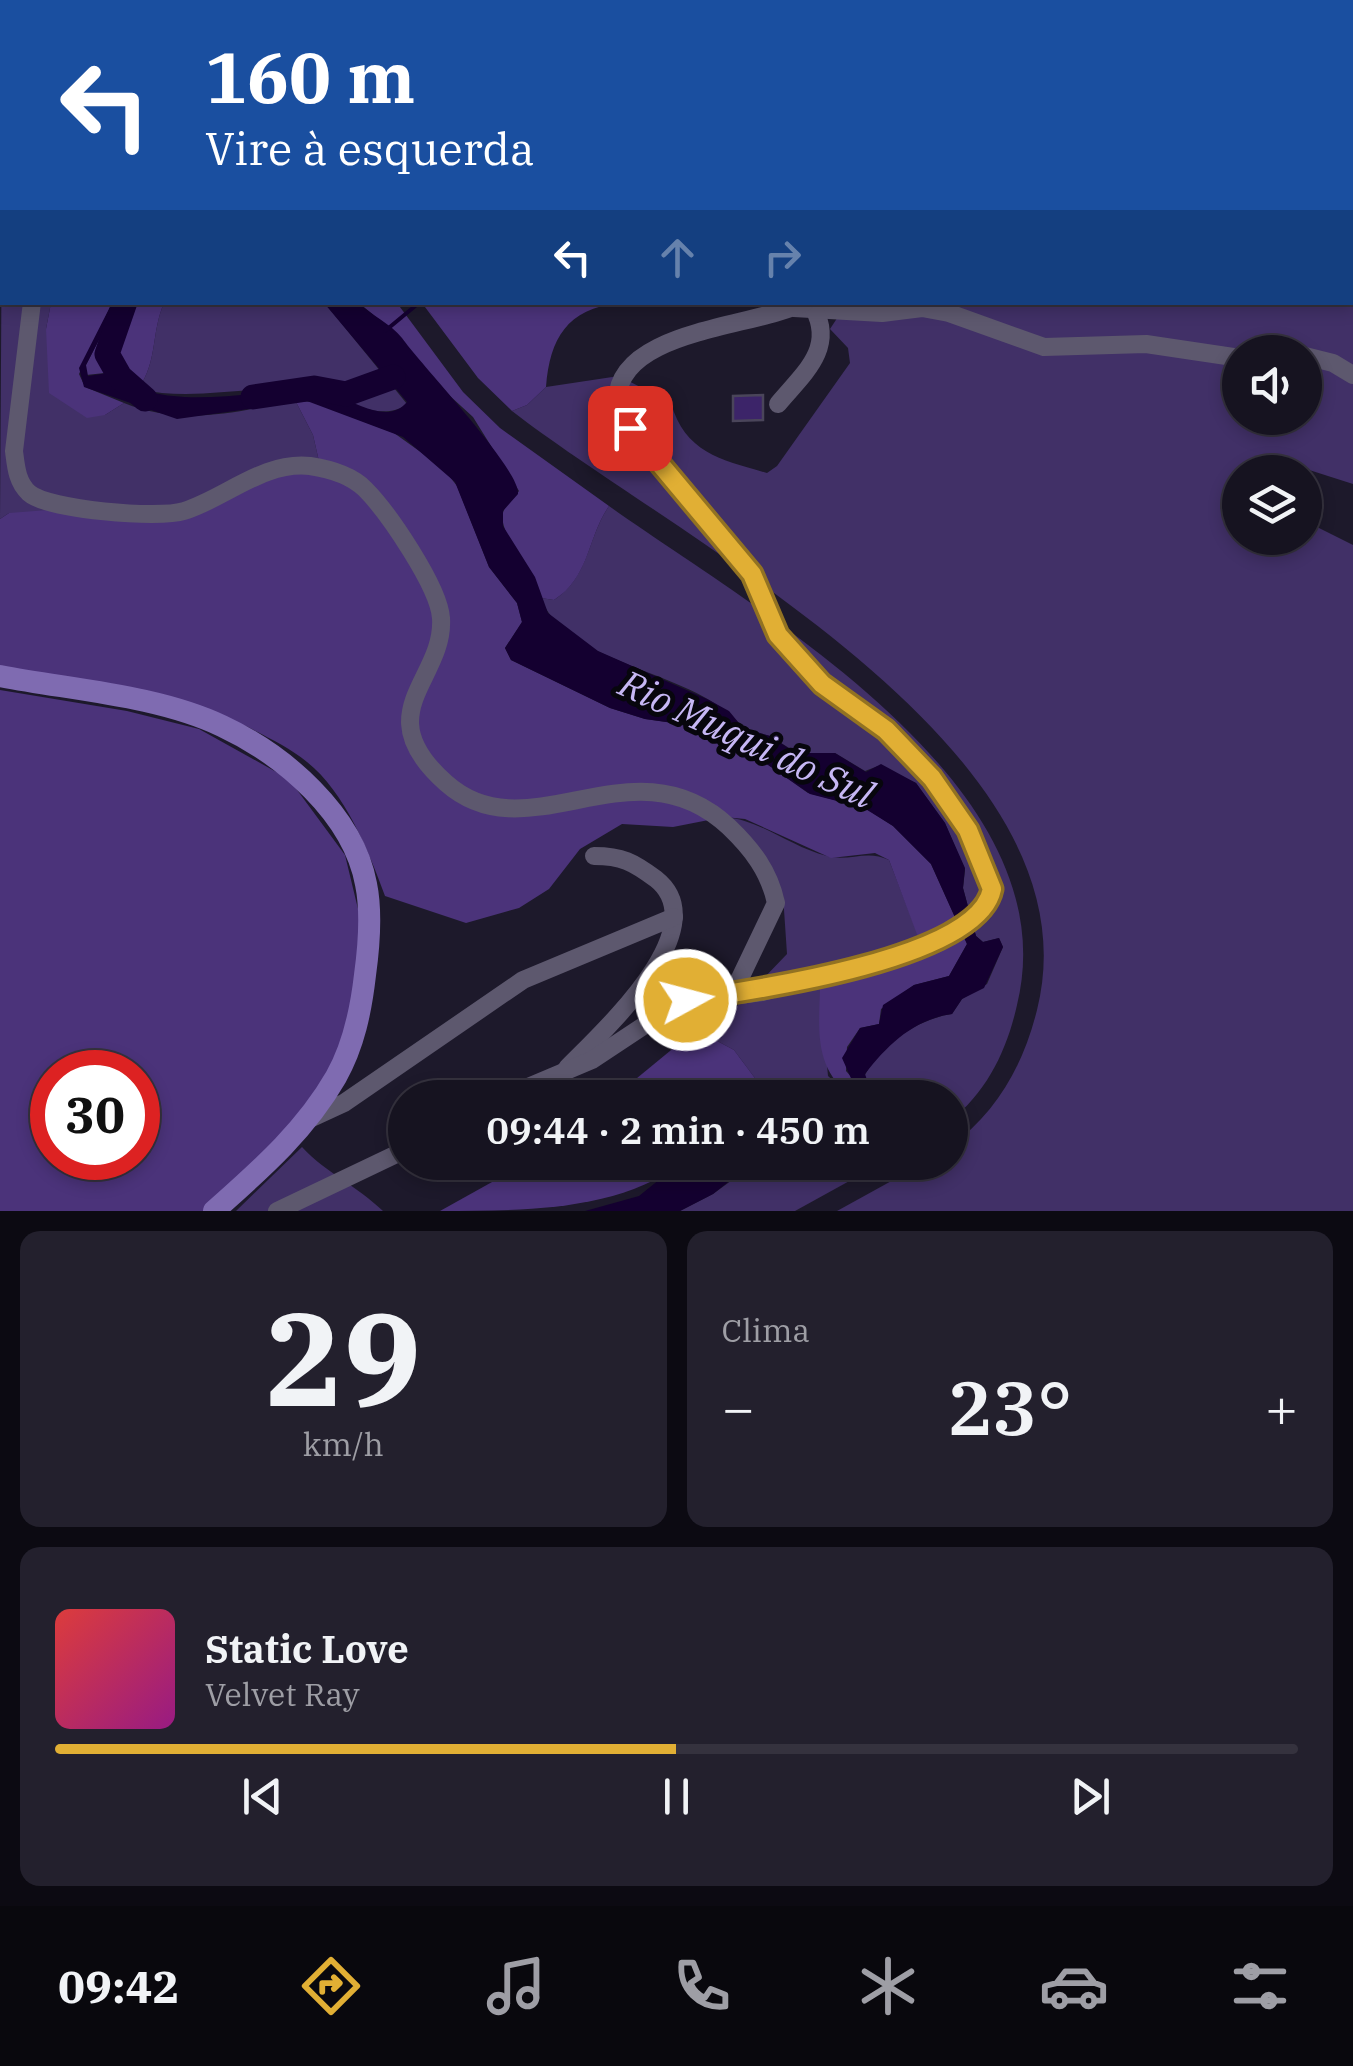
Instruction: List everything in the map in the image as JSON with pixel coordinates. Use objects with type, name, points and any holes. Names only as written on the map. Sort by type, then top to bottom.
[{"type":"main road","points":[[0,676],[191,714],[222,726],[288,768],[340,825],[366,881],[367,961],[348,1052],[305,1121],[274,1158],[214,1211]]},
{"type":"street","points":[[32,305],[14,452],[17,474],[30,494],[56,505],[175,514],[271,470],[290,466],[335,471],[354,480],[397,532],[438,602],[439,635],[412,700],[409,719],[426,760],[469,799],[496,808],[556,805],[628,790],[688,798],[709,808],[759,859],[776,902],[732,995]]},
{"type":"street","points":[[778,404],[822,346],[824,333],[804,306]]},
{"type":"street","points":[[544,1080],[592,1060],[678,1003],[762,992],[922,947],[958,931],[991,896],[991,882],[968,830],[932,778],[886,730],[822,684],[778,635],[752,574],[630,428],[617,400],[626,369],[644,352],[804,306],[882,312],[922,308],[948,313],[1044,347],[1146,344],[1222,355]]},
{"type":"street","points":[[1322,362],[1353,374]]},
{"type":"street","points":[[563,1072],[646,981],[668,943],[674,917],[668,891],[642,868],[623,856],[594,856]]},
{"type":"street","points":[[305,1121],[344,1104],[523,980],[674,917]]},
{"type":"street","points":[[277,1211],[388,1158]]},
{"type":"shaded area","points":[[1,305],[51,305],[46,329],[105,415],[124,403],[188,416],[230,413],[295,400],[313,435],[321,470],[234,493],[219,506],[182,520],[9,513],[0,519]]},
{"type":"shaded area","points":[[51,305],[111,305],[79,374],[85,387],[124,403],[105,415],[87,418],[49,393],[46,329]]},
{"type":"shaded area","points":[[117,305],[163,305],[149,368],[138,389],[114,372],[86,375],[86,365]]},
{"type":"shaded area","points":[[163,305],[326,305],[407,404],[395,410],[370,410],[303,389],[180,394],[138,389],[152,358]]},
{"type":"shaded area","points":[[361,305],[398,305],[463,392],[500,428],[609,506],[575,580],[554,600],[541,598],[505,529],[504,510],[519,491],[473,417],[426,374],[400,337]]},
{"type":"shaded area","points":[[423,305],[607,305],[586,312],[564,329],[552,354],[546,387],[527,405],[512,411],[478,378]]},
{"type":"shaded area","points":[[846,305],[1353,305],[1353,484],[1322,474],[1322,455],[1222,455],[1222,555],[1322,555],[1322,530],[1353,545],[1353,1211],[837,1211],[893,1180],[968,1180],[968,1132],[994,1103],[1016,1069],[1037,1010],[1040,915],[1006,825],[944,741],[863,662],[770,590],[512,411],[527,405],[546,387],[619,376],[671,403],[686,433],[707,452],[767,473],[777,466],[850,363],[848,348],[830,329]]},
{"type":"shaded area","points":[[295,400],[312,402],[394,433],[443,468],[457,486],[489,567],[517,603],[522,622],[505,648],[511,660],[610,708],[680,724],[740,755],[761,760],[808,793],[865,808],[893,826],[931,864],[967,944],[949,976],[914,985],[881,1009],[879,1024],[860,1028],[847,1047],[846,1071],[854,1080],[835,1080],[824,1058],[819,1032],[820,988],[924,953],[889,860],[875,853],[831,858],[745,819],[724,817],[673,827],[622,824],[580,849],[549,889],[519,908],[466,923],[385,896],[363,842],[333,789],[307,762],[278,743],[246,726],[0,669],[0,519],[9,513],[48,510],[182,520],[272,477],[321,470],[313,435]]},
{"type":"shaded area","points":[[609,506],[818,652],[889,713],[951,778],[997,849],[1021,925],[1017,1005],[994,1069],[968,1105],[968,1080],[864,1077],[889,1044],[926,1021],[952,1014],[962,999],[987,984],[1003,947],[999,938],[983,942],[976,936],[963,888],[965,870],[945,823],[916,783],[878,766],[865,771],[835,753],[800,755],[770,736],[743,728],[723,709],[697,693],[577,639],[555,621],[541,598],[554,600],[575,580]]},
{"type":"shaded area","points":[[0,690],[127,711],[199,729],[289,779],[345,855],[365,938],[343,1049],[305,1114],[203,1211],[0,1211]]},
{"type":"shaded area","points":[[724,817],[751,823],[827,856],[889,860],[925,953],[820,988],[828,1076],[832,1080],[756,1080],[734,1050],[708,1036],[787,954],[783,895]]},
{"type":"shaded area","points":[[708,1036],[734,1050],[756,1080],[635,1080],[676,1046]]},
{"type":"shaded area","points":[[302,1147],[321,1164],[383,1211],[236,1211]]},
{"type":"shaded area","points":[[496,1180],[654,1180],[629,1191],[568,1205],[440,1211]]},
{"type":"shaded area","points":[[732,1180],[851,1180],[795,1211],[680,1211]]},
{"type":"water","points":[[111,305],[117,305],[86,365],[88,376],[114,372],[136,387],[162,394],[190,397],[311,393],[391,411],[407,402],[326,305],[362,305],[402,338],[504,463],[518,494],[503,511],[503,526],[535,577],[548,613],[598,651],[707,699],[729,711],[743,728],[770,736],[796,753],[835,753],[866,772],[881,764],[916,783],[945,823],[965,868],[963,888],[976,936],[983,942],[999,938],[1003,947],[984,988],[962,999],[952,1014],[926,1021],[893,1043],[865,1074],[867,1080],[852,1080],[842,1058],[860,1028],[879,1024],[883,1005],[914,985],[949,976],[967,944],[931,864],[893,826],[864,808],[810,794],[761,760],[740,755],[681,724],[645,719],[610,708],[511,660],[505,648],[522,622],[517,603],[489,567],[455,482],[403,437],[307,401],[177,419],[84,387],[79,368]]},
{"type":"water","points":[[659,1180],[731,1180],[680,1211],[585,1211],[639,1196]]},
{"type":"building","points":[[763,395],[763,420],[733,421],[733,396]]},
{"type":"waterway","name":"Rio Muqui do Sul","points":[[124,305],[107,354],[120,377],[145,399]]},
{"type":"waterway","points":[[385,331],[416,305]]},
{"type":"waterway","name":"Rio Muqui do Sul","points":[[253,397],[314,388],[346,394],[393,377]]},
{"type":"route","points":[[630,428],[752,574],[778,635],[822,684],[886,730],[932,778],[968,830],[992,889],[984,908],[958,931],[922,947],[762,992],[686,1000]]}]
